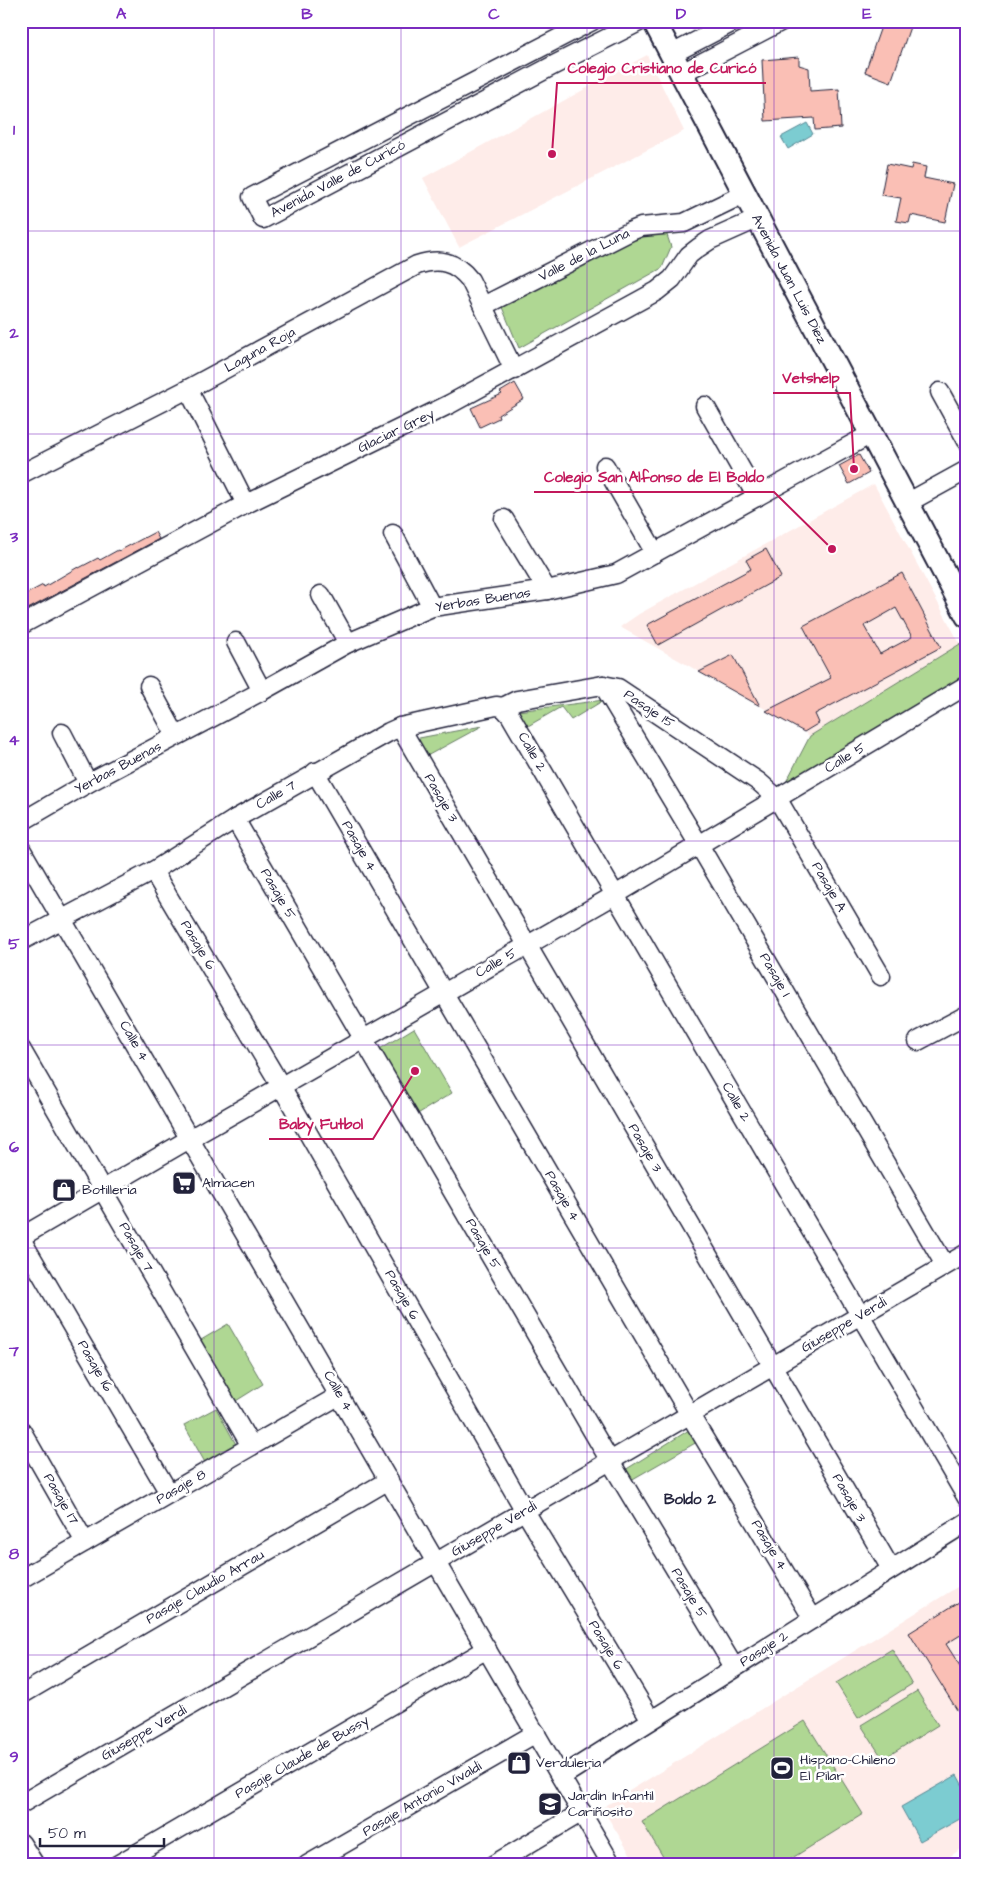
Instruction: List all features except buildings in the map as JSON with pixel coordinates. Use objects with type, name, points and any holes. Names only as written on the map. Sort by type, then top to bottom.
[{"type":"main road","name":"Avenida Juan Luis Diez","points":[[654,21],[756,219],[967,616]]},
{"type":"street","name":"Avenida Valle de Curicó","points":[[592,21],[252,197],[263,219],[641,21]]},
{"type":"street","points":[[675,65],[735,21]]},
{"type":"street","points":[[675,65],[782,21]]},
{"type":"street","name":"Valle de la Luna","points":[[483,306],[631,230],[641,227],[684,223],[744,194]]},
{"type":"street","name":"Glaciar Grey","points":[[21,624],[246,504],[450,404],[514,370],[657,291],[672,279],[689,255],[698,248],[710,240],[756,219]]},
{"type":"street","name":"Laguna Roja","points":[[21,474],[188,389],[408,269],[428,261],[440,261],[451,264],[463,271],[470,280],[514,370]]},
{"type":"street","points":[[188,389],[246,504]]},
{"type":"street","points":[[940,392],[967,441]]},
{"type":"street","points":[[706,406],[758,497]]},
{"type":"street","name":"Yerbas Buenas","points":[[21,822],[88,783],[348,643],[432,607],[547,590],[616,574],[871,434]]},
{"type":"street","points":[[605,466],[655,553]]},
{"type":"street","points":[[907,503],[967,470]]},
{"type":"street","points":[[504,519],[547,590]]},
{"type":"street","points":[[393,534],[432,607]]},
{"type":"street","points":[[321,595],[348,643]]},
{"type":"street","points":[[236,642],[262,691]]},
{"type":"street","name":"Pasaje 15","points":[[503,707],[517,700],[603,685],[618,688],[759,782],[777,798]]},
{"type":"street","name":"Pasaje 1","points":[[603,685],[945,1265]]},
{"type":"street","name":"Calle 5","points":[[21,1238],[102,1189],[615,895],[967,685]]},
{"type":"street","points":[[149,686],[176,736]]},
{"type":"street","name":"Calle 7","points":[[21,940],[153,871],[234,819],[389,732],[496,706],[503,707]]},
{"type":"street","name":"Calle 2","points":[[503,707],[510,715],[967,1498]]},
{"type":"street","name":"Pasaje 3","points":[[400,728],[890,1569]]},
{"type":"street","points":[[62,733],[88,783]]},
{"type":"street","name":"Pasaje 4","points":[[316,772],[690,1415],[813,1618]]},
{"type":"street","name":"Pasaje A","points":[[777,798],[881,976]]},
{"type":"street","name":"Pasaje 5","points":[[234,819],[362,1040],[734,1668]]},
{"type":"street","name":"Calle 4","points":[[21,849],[438,1562],[612,1865]]},
{"type":"street","name":"Pasaje 6","points":[[153,871],[281,1086],[526,1511],[651,1720]]},
{"type":"street","points":[[918,1041],[967,1015]]},
{"type":"street","name":"Pasaje 7","points":[[21,1049],[251,1446]]},
{"type":"street","name":"Pasaje 16","points":[[21,1238],[169,1493]]},
{"type":"street","name":"Giuseppe Verdi","points":[[21,1804],[967,1252]]},
{"type":"street","name":"Pasaje 8","points":[[21,1579],[340,1395]]},
{"type":"street","name":"Pasaje 17","points":[[21,1430],[85,1542]]},
{"type":"street","name":"Pasaje Claudio Arrau","points":[[21,1695],[389,1480]]},
{"type":"street","name":"Pasaje 2","points":[[561,1777],[967,1522]]},
{"type":"street","name":"Pasaje Claude de Bussy","points":[[117,1865],[487,1649]]},
{"type":"street","name":"Pasaje Antonio Vivaldi","points":[[307,1865],[536,1733]]},
{"type":"street","points":[[493,1865],[582,1812]]},
{"type":"street","points":[[21,1843],[35,1865]]},
{"type":"shaded area","points":[[647,55],[684,131],[459,247],[423,178]]},
{"type":"shaded area","points":[[874,484],[960,644],[810,736],[620,627],[639,614]]},
{"type":"shaded area","name":"Hispano-Chileno El Pilar","points":[[967,1581],[967,1845],[937,1865],[637,1865],[602,1808]]},
{"type":"green space","points":[[644,220],[666,232],[671,247],[662,268],[519,348],[499,300]]},
{"type":"green space","points":[[960,644],[967,657],[967,685],[785,784],[810,736]]},
{"type":"green space","points":[[604,700],[571,720],[561,707],[528,726],[518,711]]},
{"type":"green space","points":[[482,726],[425,757],[414,739]]},
{"type":"green space","points":[[414,1028],[452,1093],[416,1115],[378,1050]]},
{"type":"green space","points":[[228,1324],[263,1384],[231,1404],[196,1343]]},
{"type":"green space","points":[[216,1408],[238,1448],[207,1466],[184,1425]]},
{"type":"green space","points":[[689,1430],[697,1442],[631,1480],[625,1470]]},
{"type":"green space","points":[[892,1649],[912,1684],[858,1718],[836,1683]]},
{"type":"green space","points":[[917,1691],[938,1725],[883,1759],[861,1725]]},
{"type":"green space","name":"Hispano-Chileno El Pilar","points":[[805,1721],[863,1814],[781,1865],[668,1865],[642,1822]]},
{"type":"water","points":[[807,123],[813,134],[788,149],[781,137]]},
{"type":"water","points":[[957,1775],[967,1793],[967,1815],[920,1841],[901,1807]]},
{"type":"place","name":"Colegio Cristiano de Curicó","points":[[552,154]]},
{"type":"place","name":"Vetshelp","points":[[854,469]]},
{"type":"place","name":"Colegio San Alfonso de El Boldo","points":[[832,549]]},
{"type":"place","name":"Baby Futbol","points":[[415,1071]]},
{"type":"place","name":"Almacen","points":[[184,1183]]},
{"type":"place","name":"Botilleria","points":[[64,1190]]},
{"type":"place","name":"Verduleria","points":[[519,1763]]},
{"type":"place","name":"Hispano-Chileno El Pilar","points":[[782,1768]]},
{"type":"place","name":"Jardín Infantil Cariñosito","points":[[550,1804]]},
{"type":"district","name":"Boldo 2","points":[[690,1499]]}]
